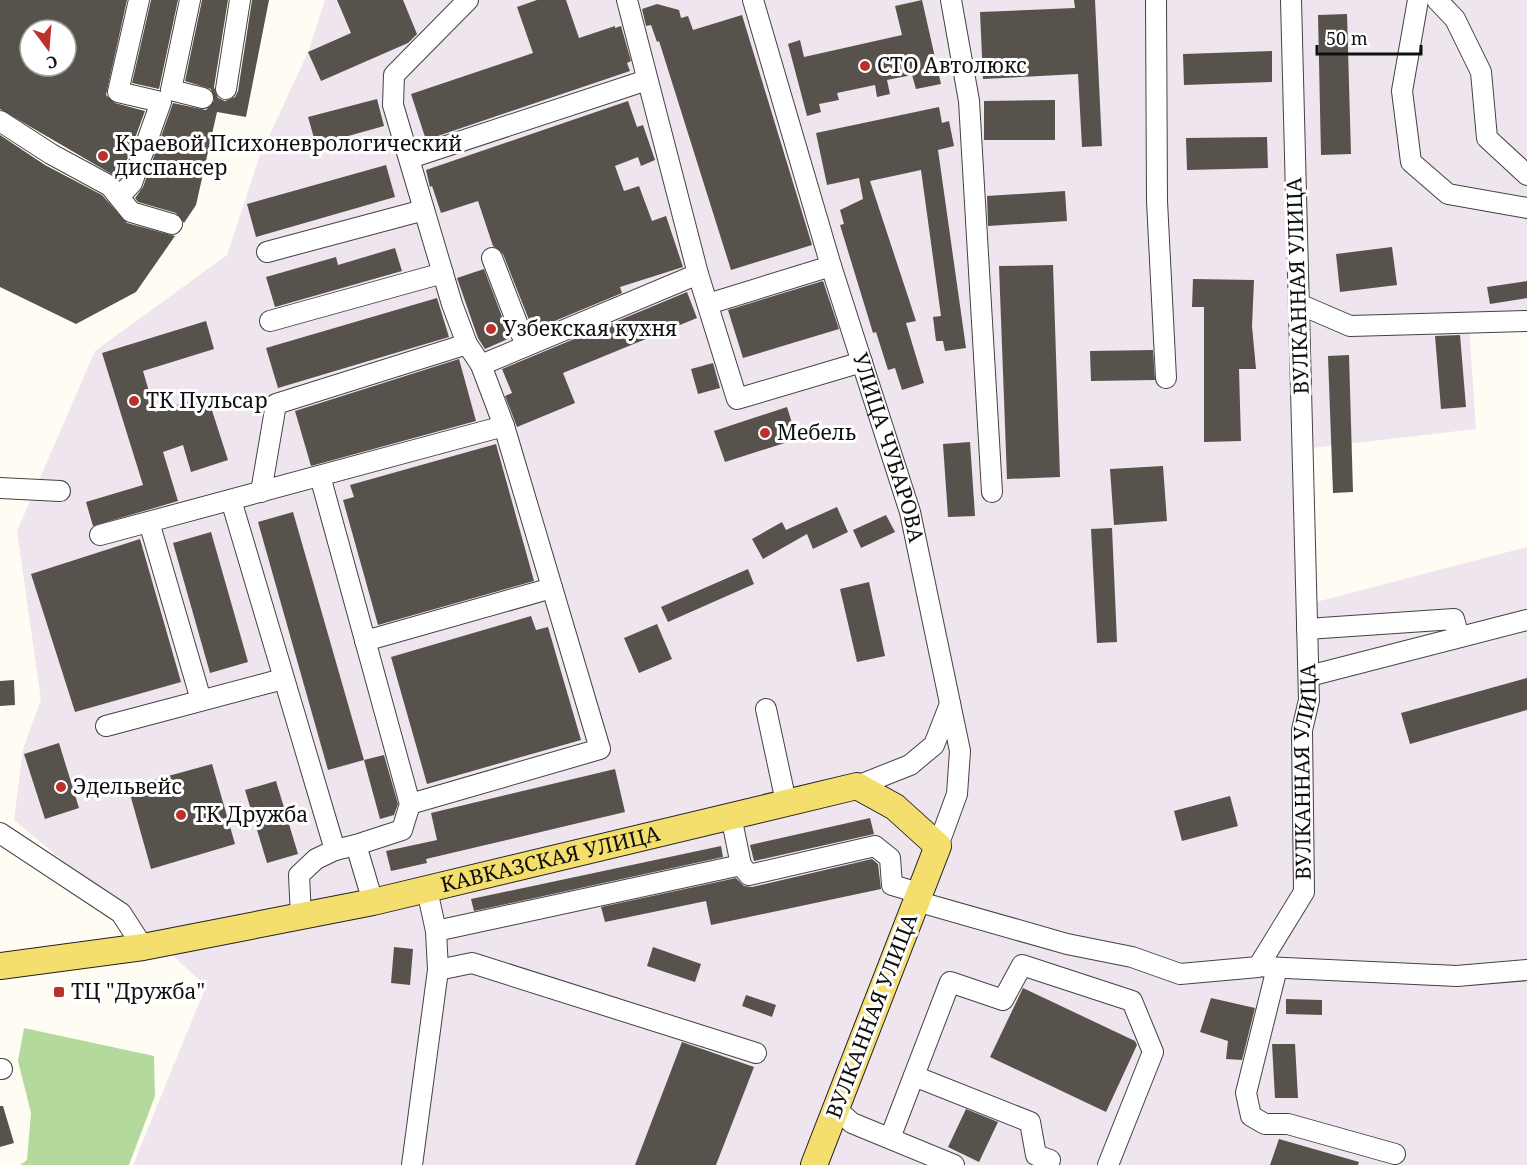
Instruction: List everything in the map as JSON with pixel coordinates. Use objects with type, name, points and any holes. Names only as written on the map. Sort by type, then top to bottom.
[{"type":"main road","name":"КАВКАЗСКАЯ УЛИЦА","points":[[0,966],[143,947],[373,902],[857,786]]},
{"type":"main road","points":[[857,786],[895,807],[938,846]]},
{"type":"main road","name":"УЛИЦА ЧУБАРОВА","points":[[918,897],[938,846]]},
{"type":"main road","name":"ВУЛКАННАЯ УЛИЦА","points":[[814,1165],[918,897]]},
{"type":"street","points":[[119,197],[132,183],[161,102],[118,92],[140,0]]},
{"type":"street","points":[[190,0],[171,90],[203,98]]},
{"type":"street","points":[[226,89],[240,0]]},
{"type":"street","points":[[410,804],[600,749],[504,426],[481,365],[467,344],[443,273],[393,105],[394,75],[468,0]]},
{"type":"street","points":[[628,0],[698,274],[737,399],[862,362]]},
{"type":"street","name":"УЛИЦА ЧУБАРОВА","points":[[753,0],[831,266],[910,512],[960,751],[957,794],[938,846]]},
{"type":"street","points":[[951,0],[969,101],[992,492]]},
{"type":"street","points":[[1156,0],[1157,201],[1166,378]]},
{"type":"street","name":"ВУЛКАННАЯ УЛИЦА","points":[[918,897],[1067,944],[1132,957],[1180,974],[1267,967],[1304,892],[1302,730],[1309,700],[1309,676],[1291,0]]},
{"type":"street","points":[[1418,0],[1402,91],[1411,162],[1448,194],[1527,208]]},
{"type":"street","points":[[1437,0],[1455,19],[1481,72],[1488,138],[1527,175]]},
{"type":"street","points":[[410,158],[647,80]]},
{"type":"street","points":[[0,121],[51,154],[110,186],[131,212],[172,224]]},
{"type":"street","points":[[267,252],[424,210]]},
{"type":"street","points":[[492,258],[526,346]]},
{"type":"street","points":[[708,304],[831,266]]},
{"type":"street","points":[[270,321],[443,273]]},
{"type":"street","points":[[481,365],[698,274]]},
{"type":"street","points":[[1299,304],[1350,326],[1527,321]]},
{"type":"street","points":[[261,492],[276,404],[467,344]]},
{"type":"street","points":[[100,535],[504,426]]},
{"type":"street","points":[[301,917],[299,875],[316,859],[335,850],[402,830],[410,804],[320,476]]},
{"type":"street","points":[[0,488],[60,491]]},
{"type":"street","points":[[231,500],[335,850]]},
{"type":"street","points":[[149,522],[201,700]]},
{"type":"street","points":[[365,640],[552,588]]},
{"type":"street","points":[[1307,629],[1454,619],[1459,637]]},
{"type":"street","points":[[1309,676],[1527,620]]},
{"type":"street","points":[[106,726],[283,678]]},
{"type":"street","points":[[857,786],[910,765],[934,745],[950,704]]},
{"type":"street","points":[[766,709],[786,802]]},
{"type":"street","points":[[731,816],[741,865],[749,874],[874,846],[890,858],[892,885],[918,897]]},
{"type":"street","points":[[0,833],[121,913],[143,947]]},
{"type":"street","points":[[356,845],[373,902]]},
{"type":"street","points":[[436,931],[741,865]]},
{"type":"street","points":[[411,1165],[438,970],[436,931],[427,890]]},
{"type":"street","points":[[438,970],[472,963],[756,1053]]},
{"type":"street","points":[[890,1138],[950,982],[1003,1000],[1022,965],[1131,1001],[1153,1052],[1108,1165]]},
{"type":"street","points":[[1395,1154],[1288,1124],[1265,1124],[1251,1116],[1246,1093],[1267,967],[1457,976],[1527,970]]},
{"type":"street","points":[[914,1076],[1030,1122],[1036,1155],[1050,1161],[1048,1165]]},
{"type":"street","points":[[836,1109],[852,1123],[954,1165]]},
{"type":"shaded area","points":[[325,0],[1527,0],[1527,317],[1469,326],[1476,429],[1312,448],[1316,602],[1527,547],[1527,1165],[133,1165],[206,986],[135,921],[14,820],[23,749],[41,700],[17,531],[95,351],[227,255],[259,158],[308,52]]},
{"type":"green space","points":[[24,1028],[154,1056],[155,1096],[129,1165],[20,1165],[27,1160],[31,1113],[18,1061]]},
{"type":"building","points":[[0,0],[127,0],[106,95],[115,103],[145,111],[120,179],[0,109]]},
{"type":"building","points":[[151,0],[178,0],[159,89],[132,83]]},
{"type":"building","points":[[202,0],[228,0],[214,87],[218,98],[225,101],[235,97],[238,91],[252,0],[269,0],[246,117],[217,112],[196,205],[184,223],[176,213],[138,202],[135,198],[143,187],[173,103],[206,110],[214,101],[211,89],[185,81]]},
{"type":"building","points":[[337,0],[403,0],[417,34],[408,43],[321,81],[308,52],[351,33]]},
{"type":"building","points":[[537,0],[566,0],[579,38],[621,26],[631,61],[627,63],[630,71],[426,140],[411,94],[533,53],[517,7]]},
{"type":"building","name":"СТО Автолюкс","points":[[922,0],[941,84],[916,89],[912,75],[887,80],[890,94],[877,97],[875,85],[837,93],[839,100],[819,104],[821,112],[807,116],[788,44],[800,40],[804,57],[902,35],[895,6]]},
{"type":"building","points":[[1074,0],[1095,0],[1102,146],[1082,147],[1078,74],[983,79],[980,12],[1075,8]]},
{"type":"building","points":[[657,4],[679,10],[681,18],[688,16],[693,30],[742,15],[812,245],[731,270],[659,41],[657,42],[651,25],[646,26],[642,9]]},
{"type":"building","points":[[1347,14],[1351,154],[1321,155],[1318,15]]},
{"type":"building","points":[[1272,51],[1272,82],[1184,85],[1183,54]]},
{"type":"building","points":[[377,99],[384,126],[316,145],[308,117]]},
{"type":"building","points":[[1055,100],[1055,140],[984,140],[984,101]]},
{"type":"building","points":[[628,101],[637,127],[643,125],[655,160],[641,166],[638,157],[615,166],[624,191],[639,186],[652,221],[666,216],[683,267],[620,287],[622,293],[533,330],[503,254],[493,246],[478,201],[441,213],[432,186],[430,187],[426,170]]},
{"type":"building","points":[[939,107],[942,123],[949,121],[954,146],[938,150],[966,348],[945,351],[943,341],[936,341],[933,317],[941,316],[921,170],[870,181],[916,321],[906,323],[924,383],[902,390],[895,368],[888,370],[876,332],[873,333],[840,225],[844,224],[840,210],[863,199],[859,178],[827,185],[816,133]]},
{"type":"building","points":[[0,135],[45,165],[102,195],[127,223],[175,236],[136,292],[76,324],[0,287]]},
{"type":"building","points":[[1267,137],[1268,168],[1187,170],[1186,138]]},
{"type":"building","points":[[386,165],[395,197],[256,237],[247,204]]},
{"type":"building","points":[[1065,191],[1067,221],[988,226],[987,196]]},
{"type":"building","points":[[1392,247],[1397,285],[1340,292],[1336,254]]},
{"type":"building","points":[[395,248],[402,271],[275,307],[266,277],[336,257],[338,265]]},
{"type":"building","points":[[1053,265],[1060,477],[1007,479],[999,266]]},
{"type":"building","points":[[484,269],[510,338],[485,349],[478,338],[457,278]]},
{"type":"building","points":[[1193,279],[1254,280],[1252,326],[1256,369],[1239,369],[1241,441],[1204,442],[1204,307],[1192,307]]},
{"type":"building","points":[[823,281],[839,329],[743,358],[728,310]]},
{"type":"building","points":[[1527,281],[1527,298],[1490,304],[1487,287]]},
{"type":"building","points":[[687,292],[697,318],[563,373],[575,403],[517,427],[505,396],[512,393],[502,369]]},
{"type":"building","points":[[437,298],[449,337],[278,388],[266,348]]},
{"type":"building","name":"ТК Пульсар","points":[[206,321],[214,349],[143,371],[155,412],[207,395],[228,460],[191,472],[183,445],[163,452],[178,501],[93,526],[86,502],[143,485],[102,353]]},
{"type":"building","points":[[1460,335],[1466,407],[1441,409],[1435,336]]},
{"type":"building","points":[[1153,350],[1155,380],[1091,381],[1090,351]]},
{"type":"building","points":[[1349,355],[1353,492],[1333,493],[1328,356]]},
{"type":"building","points":[[459,359],[476,421],[311,466],[295,411]]},
{"type":"building","points":[[713,363],[720,388],[698,394],[691,369]]},
{"type":"building","points":[[787,407],[797,439],[725,462],[714,431]]},
{"type":"building","points":[[970,442],[975,516],[948,517],[943,444]]},
{"type":"building","points":[[496,444],[534,581],[378,625],[343,500],[354,497],[350,485]]},
{"type":"building","points":[[1163,466],[1167,521],[1114,525],[1110,469]]},
{"type":"building","points":[[837,507],[848,532],[813,549],[807,534],[763,559],[752,539],[782,522],[786,530]]},
{"type":"building","points":[[293,512],[364,760],[328,770],[258,522]]},
{"type":"building","points":[[886,515],[895,532],[861,548],[853,530]]},
{"type":"building","points":[[1112,528],[1117,642],[1097,643],[1091,529]]},
{"type":"building","points":[[211,532],[248,662],[210,673],[173,543]]},
{"type":"building","points":[[140,539],[181,682],[75,712],[31,574]]},
{"type":"building","points":[[748,569],[754,584],[668,622],[661,607]]},
{"type":"building","points":[[869,582],[885,656],[857,662],[840,589]]},
{"type":"building","points":[[531,616],[536,630],[548,627],[581,740],[427,784],[391,657]]},
{"type":"building","points":[[657,624],[672,659],[639,673],[624,638]]},
{"type":"building","points":[[1527,678],[1527,710],[1410,744],[1401,713]]},
{"type":"building","points":[[14,680],[15,705],[0,706],[0,681]]},
{"type":"building","points":[[59,743],[79,808],[45,819],[24,754]]},
{"type":"building","points":[[384,755],[398,804],[394,815],[380,819],[364,760]]},
{"type":"building","name":"ТК Дружба","points":[[212,764],[235,844],[151,869],[128,787]]},
{"type":"building","points":[[615,769],[625,812],[426,859],[427,863],[391,871],[386,851],[437,840],[431,813]]},
{"type":"building","points":[[276,781],[298,854],[267,863],[245,790]]},
{"type":"building","points":[[1230,796],[1238,826],[1182,841],[1174,811]]},
{"type":"building","points":[[870,818],[874,834],[754,861],[750,845]]},
{"type":"building","points":[[721,846],[723,857],[474,911],[471,899]]},
{"type":"building","points":[[872,859],[878,864],[881,889],[711,925],[706,901],[605,922],[601,907],[736,878],[744,886],[752,887]]},
{"type":"building","points":[[394,947],[413,949],[410,985],[391,983]]},
{"type":"building","points":[[653,947],[701,964],[695,982],[647,966]]},
{"type":"building","points":[[1023,988],[1135,1041],[1137,1045],[1106,1112],[990,1057]]},
{"type":"building","points":[[746,995],[776,1005],[772,1017],[742,1006]]},
{"type":"building","points":[[1211,998],[1255,1008],[1242,1060],[1226,1059],[1228,1041],[1200,1032]]},
{"type":"building","points":[[1286,999],[1322,1000],[1322,1015],[1286,1014]]},
{"type":"building","points":[[682,1042],[754,1067],[716,1165],[635,1165]]},
{"type":"building","points":[[1272,1044],[1295,1044],[1298,1098],[1275,1098]]},
{"type":"building","points":[[0,1106],[3,1106],[14,1143],[0,1147]]},
{"type":"building","points":[[966,1109],[998,1122],[979,1162],[948,1147]]},
{"type":"building","points":[[1279,1139],[1359,1162],[1358,1165],[1270,1165]]},
{"type":"place","name":"СТО Автолюкс","points":[[865,66]]},
{"type":"place","name":"Краевой Психоневрологический диспансер","points":[[103,156]]},
{"type":"place","name":"Узбекская кухня","points":[[491,329]]},
{"type":"place","name":"ТК Пульсар","points":[[134,401]]},
{"type":"place","name":"Мебель","points":[[765,433]]},
{"type":"place","name":"Эдельвейс","points":[[61,787]]},
{"type":"place","name":"ТК Дружба","points":[[181,815]]},
{"type":"place","name":"ТЦ \"Дружба\"","points":[[59,992]]}]
